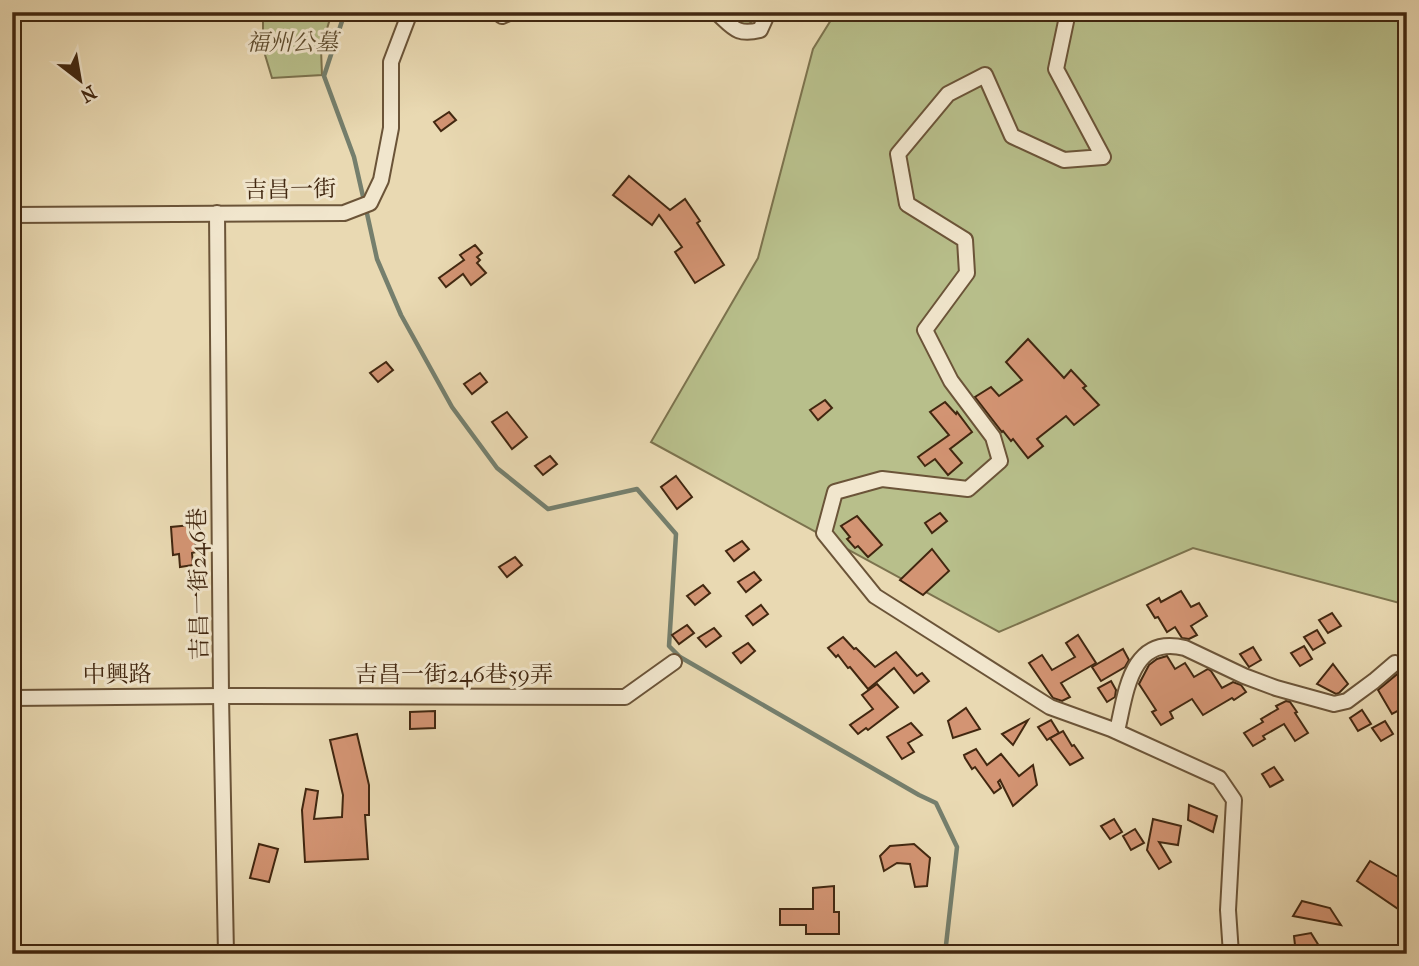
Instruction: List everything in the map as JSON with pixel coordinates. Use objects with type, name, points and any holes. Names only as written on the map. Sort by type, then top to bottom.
[{"type":"street","name":"吉昌一街","points":[[12,215],[344,213],[370,203],[381,180],[391,128],[391,62],[410,12]]},
{"type":"street","points":[[497,12],[502,16],[511,12]]},
{"type":"street","points":[[716,12],[736,29],[747,33],[760,30],[765,19],[761,12]]},
{"type":"street","points":[[1068,12],[1056,69],[1103,157],[1064,160],[1012,136],[985,75],[948,94],[898,154],[907,204],[965,240],[967,273],[925,330],[951,381],[993,437],[1000,461],[968,489],[882,479],[835,492],[824,533],[875,596],[1050,707],[1117,732],[1219,778],[1234,800],[1228,910],[1231,954]]},
{"type":"street","name":"吉昌一街246巷","points":[[217,213],[226,954]]},
{"type":"street","points":[[1117,732],[1133,668],[1145,654],[1157,647],[1185,648],[1244,676],[1334,704],[1347,701],[1395,663]]},
{"type":"street","name":"吉昌一街246巷59弄","points":[[221,696],[625,698],[674,662]]},
{"type":"street","name":"中興路","points":[[12,698],[221,696]]},
{"type":"green space","name":"福州公墓","points":[[263,12],[332,12],[321,49],[322,75],[272,78],[263,48]]},
{"type":"green space","points":[[715,12],[760,12],[737,38]]},
{"type":"green space","points":[[836,12],[1407,12],[1407,605],[1193,548],[999,632],[651,442],[758,258],[813,49]]},
{"type":"building","points":[[449,112],[456,120],[441,131],[434,122]]},
{"type":"building","points":[[629,176],[670,210],[685,199],[724,265],[695,283],[675,252],[682,247],[659,215],[652,225],[613,195]]},
{"type":"building","points":[[475,245],[482,253],[477,257],[480,260],[477,263],[486,273],[471,285],[463,274],[446,287],[439,278],[464,260],[460,255]]},
{"type":"building","points":[[1028,339],[1064,378],[1071,370],[1099,405],[1074,425],[1066,416],[1037,439],[1043,446],[1028,458],[1013,439],[1011,441],[1002,432],[975,397],[991,387],[999,396],[1022,380],[1006,362]]},
{"type":"building","points":[[386,362],[393,370],[378,382],[370,373]]},
{"type":"building","points":[[480,373],[487,382],[472,394],[464,384]]},
{"type":"building","points":[[825,400],[832,408],[818,420],[810,410]]},
{"type":"building","points":[[945,402],[956,414],[957,412],[972,432],[950,449],[962,463],[948,475],[935,459],[925,466],[918,457],[949,435],[930,412]]},
{"type":"building","points":[[507,412],[527,437],[512,449],[492,422]]},
{"type":"building","points":[[550,456],[557,464],[543,475],[535,466]]},
{"type":"building","points":[[676,476],[692,497],[677,509],[661,487]]},
{"type":"building","points":[[940,513],[947,521],[932,533],[925,523]]},
{"type":"building","points":[[857,516],[882,545],[868,557],[847,539],[850,537],[841,526]]},
{"type":"building","points":[[191,525],[196,552],[192,553],[193,565],[180,567],[179,554],[173,555],[171,527]]},
{"type":"building","points":[[742,541],[749,549],[734,561],[726,551]]},
{"type":"building","points":[[932,549],[949,571],[923,595],[900,580]]},
{"type":"building","points":[[515,557],[522,565],[507,577],[499,567]]},
{"type":"building","points":[[754,572],[761,580],[746,592],[738,582]]},
{"type":"building","points":[[703,585],[710,593],[695,605],[687,596]]},
{"type":"building","points":[[1181,591],[1191,607],[1199,603],[1207,616],[1191,626],[1197,635],[1189,639],[1182,638],[1175,627],[1167,632],[1147,605],[1159,598],[1161,602]]},
{"type":"building","points":[[761,605],[768,614],[753,625],[746,616]]},
{"type":"building","points":[[1332,613],[1341,626],[1328,633],[1319,620]]},
{"type":"building","points":[[687,625],[694,633],[679,644],[672,635]]},
{"type":"building","points":[[714,628],[721,636],[706,647],[698,638]]},
{"type":"building","points":[[1317,630],[1325,643],[1313,650],[1304,637]]},
{"type":"building","points":[[1078,635],[1096,663],[1061,683],[1070,697],[1062,701],[1053,698],[1029,663],[1042,655],[1052,670],[1075,657],[1066,643]]},
{"type":"building","points":[[843,637],[875,667],[896,652],[917,676],[922,673],[929,681],[914,693],[894,668],[868,689],[850,667],[828,648]]},
{"type":"building","points":[[748,643],[755,651],[741,663],[733,653]]},
{"type":"building","points":[[1304,646],[1312,659],[1300,666],[1291,653]]},
{"type":"building","points":[[1253,647],[1261,660],[1249,667],[1240,654]]},
{"type":"building","points":[[1123,649],[1129,660],[1125,667],[1101,681],[1092,667]]},
{"type":"building","points":[[1167,656],[1175,669],[1185,663],[1194,677],[1208,669],[1222,688],[1233,682],[1241,685],[1246,692],[1203,715],[1192,699],[1170,712],[1173,718],[1161,725],[1152,712],[1156,710],[1139,684],[1149,665]]},
{"type":"building","points":[[1333,664],[1348,684],[1336,694],[1317,684]]},
{"type":"building","points":[[1407,666],[1407,706],[1392,714],[1378,690]]},
{"type":"building","points":[[1111,681],[1116,690],[1115,697],[1107,702],[1098,688]]},
{"type":"building","points":[[877,684],[898,707],[868,730],[866,728],[858,734],[850,725],[873,709],[862,695]]},
{"type":"building","points":[[1286,701],[1290,702],[1297,712],[1295,713],[1308,733],[1295,741],[1284,724],[1263,736],[1265,739],[1253,746],[1244,733],[1263,722],[1261,719]]},
{"type":"building","points":[[966,708],[980,729],[953,738],[948,721]]},
{"type":"building","points":[[1362,710],[1371,724],[1358,731],[1350,718]]},
{"type":"building","points":[[435,711],[435,728],[410,729],[410,712]]},
{"type":"building","points":[[1028,720],[1013,745],[1002,734]]},
{"type":"building","points":[[1051,720],[1059,733],[1047,740],[1038,727]]},
{"type":"building","points":[[1385,721],[1393,734],[1381,741],[1372,728]]},
{"type":"building","points":[[911,723],[922,735],[908,743],[914,752],[902,759],[887,737]]},
{"type":"building","points":[[1063,731],[1083,758],[1070,765],[1050,738]]},
{"type":"building","points":[[357,734],[369,785],[369,815],[365,815],[368,859],[305,862],[302,810],[306,789],[318,791],[314,819],[342,817],[343,795],[330,740]]},
{"type":"building","points":[[976,749],[987,765],[1001,754],[1019,776],[1033,765],[1037,785],[1013,806],[1000,780],[998,782],[1001,788],[994,793],[975,767],[972,769],[964,755]]},
{"type":"building","points":[[1274,767],[1283,780],[1270,787],[1262,774]]},
{"type":"building","points":[[1189,805],[1217,816],[1213,832],[1188,820]]},
{"type":"building","points":[[1114,819],[1122,832],[1110,839],[1101,826]]},
{"type":"building","points":[[1153,819],[1181,826],[1178,845],[1159,842],[1171,862],[1159,869],[1147,850]]},
{"type":"building","points":[[1135,829],[1144,843],[1131,850],[1123,836]]},
{"type":"building","points":[[259,844],[278,849],[269,882],[250,878]]},
{"type":"building","points":[[914,844],[930,858],[927,886],[915,887],[910,864],[897,863],[884,871],[880,856],[890,846]]},
{"type":"building","points":[[1370,861],[1407,882],[1407,915],[1357,881]]},
{"type":"building","points":[[834,886],[834,912],[839,912],[839,934],[806,934],[806,925],[780,925],[780,909],[813,909],[813,888]]},
{"type":"building","points":[[1302,901],[1330,908],[1341,925],[1293,916]]},
{"type":"building","points":[[1311,933],[1324,954],[1296,954],[1294,936]]},
{"type":"waterway","points":[[345,12],[324,76],[354,157],[364,201]]},
{"type":"waterway","points":[[366,209],[377,259],[401,315],[452,407],[497,468],[548,509],[637,489],[676,534],[669,646],[680,657],[936,803],[957,847],[945,954]]}]
